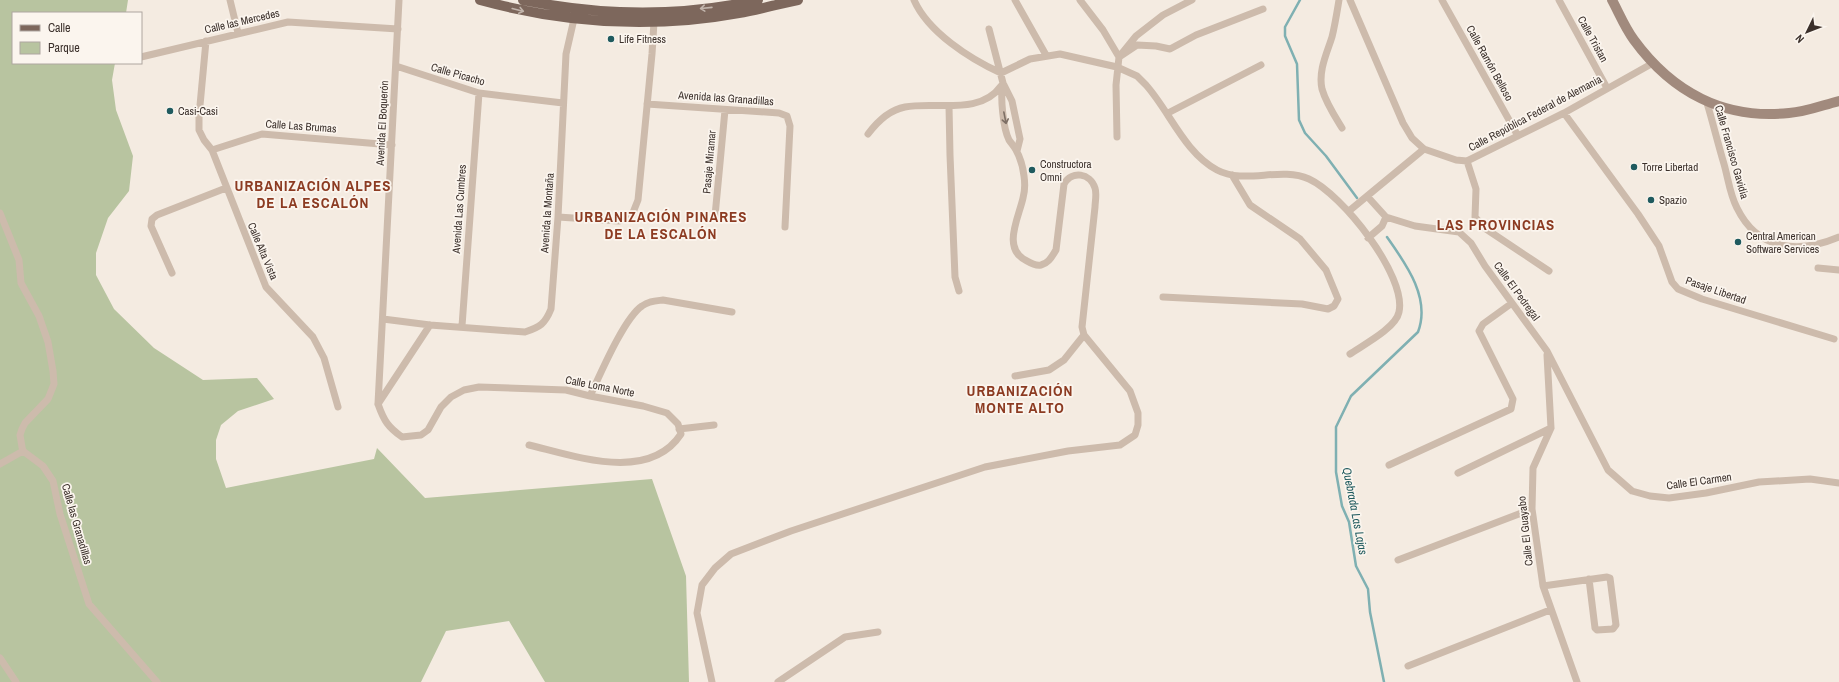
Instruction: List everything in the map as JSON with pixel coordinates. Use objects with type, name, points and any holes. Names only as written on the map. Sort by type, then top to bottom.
[{"type":"main road","points":[[480,0],[526,12],[574,19],[654,22],[738,13],[798,0]]},
{"type":"main road","points":[[523,0],[575,4],[610,12],[654,13],[731,5],[758,0]]},
{"type":"street","points":[[230,0],[238,33]]},
{"type":"street","name":"Avenida El Boquerón","points":[[378,404],[399,0]]},
{"type":"street","points":[[914,0],[934,28],[949,41],[979,63],[1001,73]]},
{"type":"street","points":[[1015,0],[1046,55]]},
{"type":"street","points":[[1080,0],[1103,30],[1119,57]]},
{"type":"street","points":[[1116,137],[1117,67],[1119,57],[1136,36],[1163,15],[1192,0]]},
{"type":"street","points":[[1339,0],[1335,24],[1324,59],[1322,88],[1328,106],[1342,128]]},
{"type":"street","name":"Calle República Federal de Alemania","points":[[1350,0],[1403,123],[1412,138],[1424,149],[1456,160],[1467,161],[1518,136],[1653,63]]},
{"type":"street","name":"Calle Ramón Belloso","points":[[1442,0],[1518,136]]},
{"type":"street","name":"Calle Tristan","points":[[1559,0],[1607,88]]},
{"type":"street","points":[[1612,0],[1634,39],[1653,63],[1675,82],[1707,102],[1741,111],[1771,114],[1796,112],[1839,100]]},
{"type":"street","points":[[1119,57],[1137,44],[1170,49],[1196,36],[1263,9]]},
{"type":"street","name":"Avenida la Montaña","points":[[462,326],[525,332],[538,328],[547,320],[551,309],[558,217],[566,54],[574,19]]},
{"type":"street","name":"Calle las Mercedes","points":[[142,57],[288,22],[398,29]]},
{"type":"street","points":[[558,217],[618,221],[632,215],[638,200],[654,22]]},
{"type":"street","points":[[990,29],[1003,83],[1012,101],[1020,139],[1017,151]]},
{"type":"street","name":"Calle Alta Vista","points":[[206,41],[199,116],[200,130],[204,140],[212,150],[266,287],[313,337],[324,358],[338,407]]},
{"type":"street","points":[[1001,73],[1030,59],[1046,55],[1060,54],[1117,67],[1137,76],[1146,85],[1168,113],[1196,154],[1218,170],[1232,174],[1283,173],[1309,179],[1332,195],[1349,211],[1368,238],[1396,281],[1400,297],[1399,313],[1394,323],[1350,354]]},
{"type":"street","points":[[1168,113],[1261,65]]},
{"type":"street","name":"Calle Picacho","points":[[396,66],[479,93],[563,103]]},
{"type":"street","points":[[868,134],[879,120],[904,107],[949,106],[983,102],[995,94],[1003,83]]},
{"type":"street","points":[[712,682],[697,613],[702,585],[715,568],[731,554],[791,531],[985,466],[1120,445],[1135,435],[1138,425],[1138,413],[1130,391],[1084,335],[1082,328],[1096,207],[1095,189],[1091,181],[1080,174],[1071,175],[1067,179],[1064,184],[1056,250],[1052,258],[1045,264],[1038,265],[1024,260],[1017,253],[1013,234],[1024,197],[1025,186],[1017,151],[1009,139],[1006,127],[1001,102],[1003,83]]},
{"type":"street","name":"Avenida Las Cumbres","points":[[462,326],[479,93]]},
{"type":"street","name":"Calle Francisco Gavidia","points":[[1707,102],[1736,207],[1752,229],[1764,239],[1785,246],[1798,248],[1809,247],[1839,237]]},
{"type":"street","name":"Avenida las Granadillas","points":[[647,104],[779,113],[787,116],[790,126],[784,227]]},
{"type":"street","points":[[949,106],[955,277],[959,291]]},
{"type":"street","name":"Pasaje Miramar","points":[[715,216],[725,110]]},
{"type":"street","name":"Pasaje Libertad","points":[[1564,112],[1638,214],[1659,246],[1672,282],[1678,289],[1702,299],[1834,339]]},
{"type":"street","name":"Calle Las Brumas","points":[[212,150],[262,134],[392,145]]},
{"type":"street","points":[[1349,211],[1424,149]]},
{"type":"street","name":"Calle El Pedregal","points":[[1467,161],[1476,189],[1475,217],[1486,229],[1549,271]]},
{"type":"street","points":[[1163,297],[1302,304],[1328,309],[1334,306],[1338,298],[1326,270],[1300,239],[1250,205],[1232,174]]},
{"type":"street","points":[[172,273],[151,226],[152,219],[157,215],[226,188]]},
{"type":"street","points":[[1367,196],[1386,217],[1382,226],[1368,238]]},
{"type":"street","points":[[0,213],[19,260],[21,283],[39,316],[48,342],[53,364],[54,384],[48,399],[25,423],[22,429],[20,435],[23,451],[0,464]]},
{"type":"street","name":"Calle El Pedregal","points":[[1386,217],[1415,226],[1459,232],[1471,243],[1485,266],[1547,351]]},
{"type":"street","points":[[1818,268],[1839,270]]},
{"type":"street","points":[[590,396],[616,342],[634,314],[642,306],[652,301],[663,300],[732,312]]},
{"type":"street","points":[[1389,466],[1511,408],[1513,399],[1479,331],[1483,324],[1512,303]]},
{"type":"street","points":[[383,319],[430,325],[462,326]]},
{"type":"street","points":[[378,404],[430,325]]},
{"type":"street","points":[[1015,376],[1049,370],[1064,360],[1084,335]]},
{"type":"street","name":"Calle El Guayabo","points":[[1547,351],[1550,428],[1533,468],[1532,509],[1542,586],[1577,682]]},
{"type":"street","name":"Calle El Carmen","points":[[1547,351],[1608,470],[1632,491],[1650,496],[1669,498],[1706,493],[1759,482],[1810,479],[1839,483]]},
{"type":"street","name":"Calle Loma Norte","points":[[378,404],[385,422],[393,431],[402,437],[421,435],[428,430],[441,407],[451,397],[464,390],[479,387],[566,390],[643,406],[667,413],[678,424],[680,429]]},
{"type":"street","points":[[530,445],[604,462],[624,463],[645,459],[662,453],[674,445],[681,434],[680,429],[714,425]]},
{"type":"street","points":[[1458,473],[1550,428]]},
{"type":"street","name":"Calle las Granadillas","points":[[23,451],[42,466],[53,481],[60,514],[89,604],[156,682]]},
{"type":"street","points":[[1398,560],[1532,509]]},
{"type":"street","points":[[1542,586],[1589,579],[1610,578],[1616,625],[1613,629],[1598,630],[1595,628],[1589,579]]},
{"type":"street","points":[[1408,666],[1550,610]]},
{"type":"street","points":[[778,682],[845,637],[878,632]]},
{"type":"street","points":[[0,658],[16,682]]},
{"type":"green space","points":[[0,0],[128,0],[126,12],[12,12],[12,64],[115,64],[112,80],[116,110],[133,156],[129,191],[108,218],[96,253],[96,275],[114,309],[154,348],[203,380],[257,378],[274,399],[238,411],[221,425],[216,440],[216,459],[226,488],[374,459],[377,448],[425,498],[652,479],[686,576],[689,682],[545,682],[509,621],[446,631],[421,682],[0,682]]},
{"type":"waterway","name":"Quebrada Las Lajas","points":[[1300,0],[1285,27],[1285,36],[1297,64],[1299,120],[1305,133],[1326,156],[1357,198]]},
{"type":"waterway","name":"Quebrada Las Lajas","points":[[1384,682],[1370,612],[1368,589],[1356,566],[1349,522],[1342,506],[1336,472],[1336,427],[1351,396],[1418,332],[1421,319],[1419,294],[1409,270],[1387,237]]},
{"type":"place","name":"Life Fitness","points":[[611,39]]},
{"type":"place","name":"Casi-Casi","points":[[170,111]]},
{"type":"place","name":"Torre Libertad","points":[[1634,167]]},
{"type":"place","name":"Constructora Omni","points":[[1032,170]]},
{"type":"place","name":"Spazio","points":[[1651,200]]},
{"type":"place","name":"Central American Software Services","points":[[1738,242]]},
{"type":"district","name":"URBANIZACIÓN ALPES DE LA ESCALÓN","points":[[313,194]]},
{"type":"district","name":"LAS PROVINCIAS","points":[[1496,225]]},
{"type":"district","name":"URBANIZACIÓN PINARES DE LA ESCALÓN","points":[[661,226]]},
{"type":"district","name":"URBANIZACIÓN MONTE ALTO","points":[[1020,400]]}]
